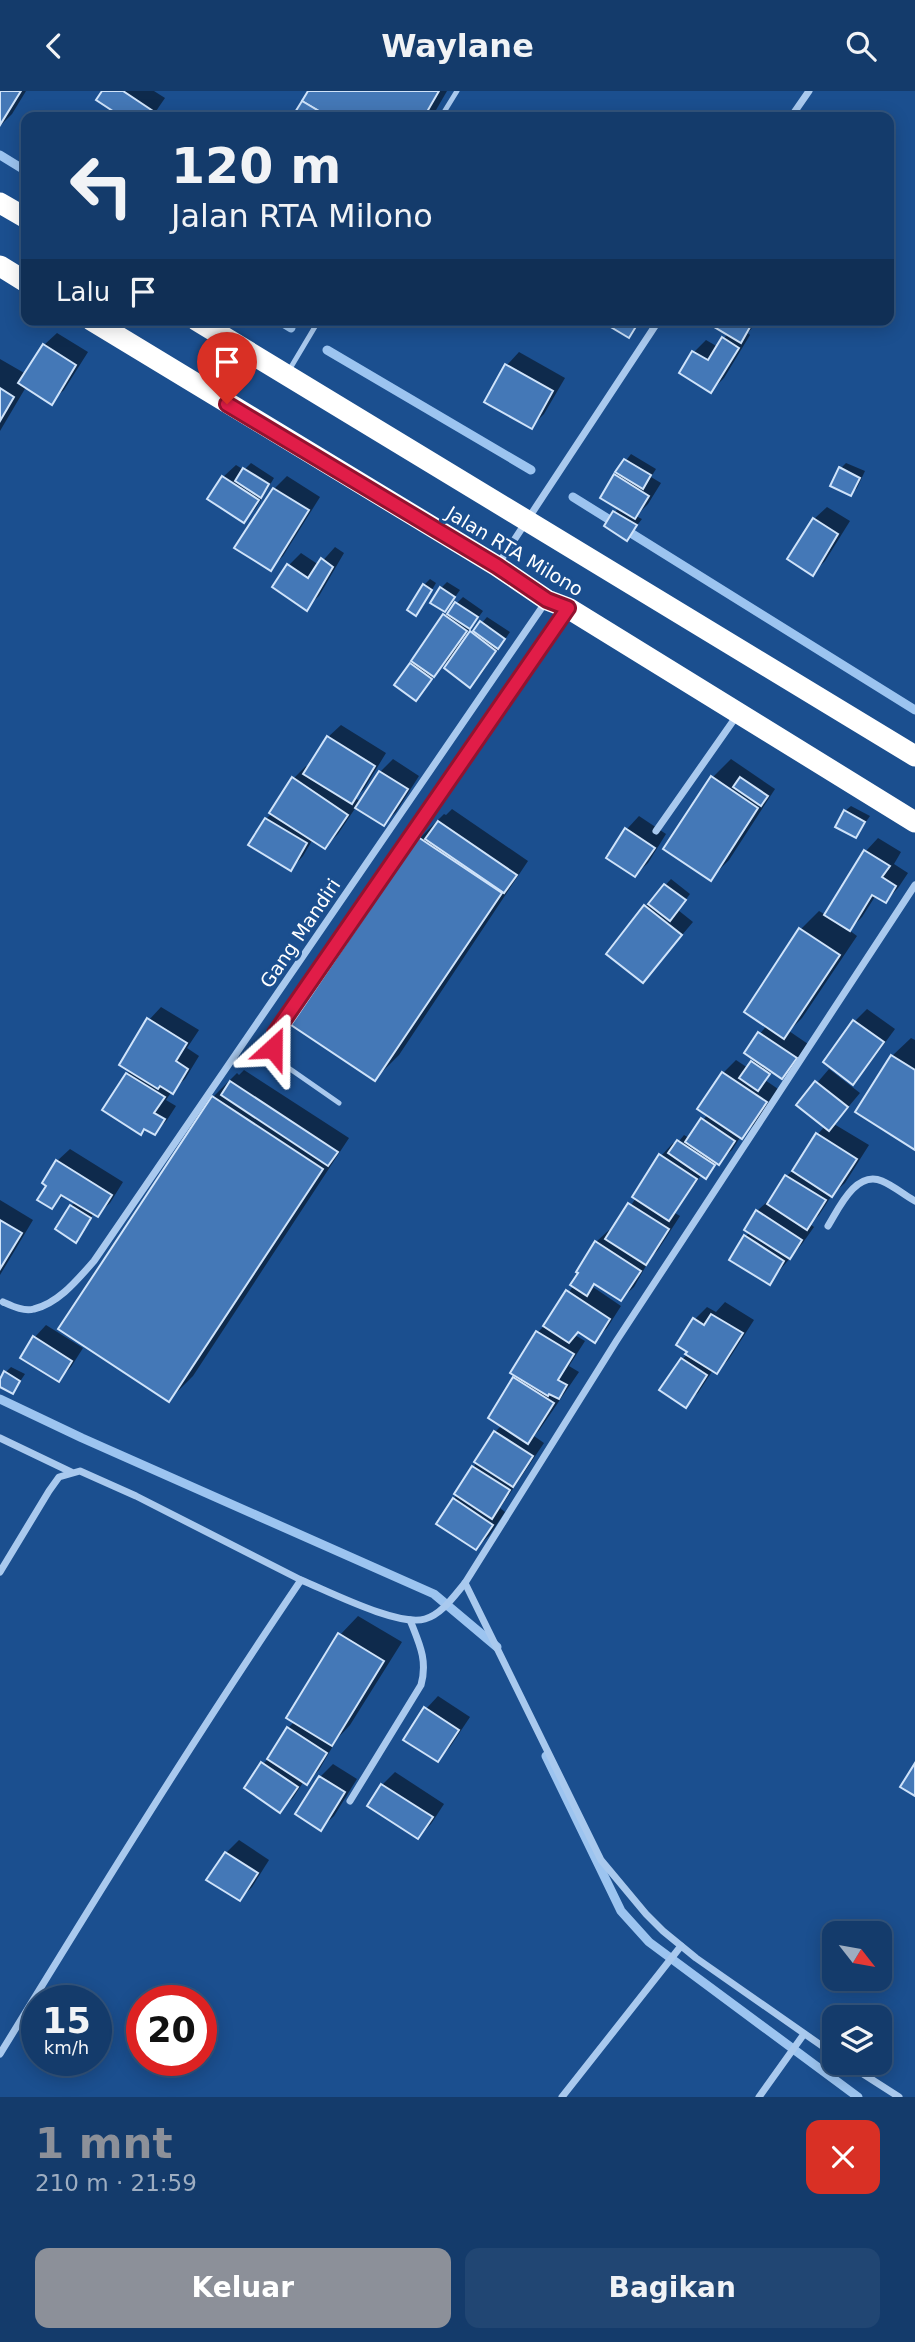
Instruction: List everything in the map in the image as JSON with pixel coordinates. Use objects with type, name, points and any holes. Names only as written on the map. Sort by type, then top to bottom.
[{"type":"highway","points":[[0,203],[21,215]]},
{"type":"highway","points":[[0,266],[21,279]]},
{"type":"highway","name":"Jalan RTA Milono","points":[[101,326],[346,477],[497,566],[547,600],[568,608],[915,822]]},
{"type":"highway","name":"Jalan RTA Milono","points":[[205,326],[915,756]]},
{"type":"street","points":[[794,112],[808,91]]},
{"type":"street","points":[[497,566],[655,326]]},
{"type":"street","name":"Gang Mandiri","points":[[2,1302],[33,1310],[74,1285],[94,1261],[547,600]]},
{"type":"street","points":[[656,831],[739,713]]},
{"type":"street","points":[[0,1572],[60,1477],[80,1471],[301,1580],[379,1612],[410,1620],[424,1619],[434,1614],[465,1583],[617,1340],[915,885]]},
{"type":"street","points":[[828,1226],[844,1199],[856,1185],[868,1179],[880,1180],[915,1201]]},
{"type":"street","points":[[0,1438],[71,1472]]},
{"type":"street","points":[[0,2054],[136,1833],[301,1580]]},
{"type":"street","points":[[465,1583],[601,1860],[646,1914],[681,1946],[822,2046]]},
{"type":"street","points":[[350,1801],[421,1685],[425,1671],[424,1657],[410,1620]]},
{"type":"street","points":[[562,2097],[681,1946]]},
{"type":"street","points":[[759,2097],[804,2034]]},
{"type":"street","points":[[865,2075],[900,2097]]},
{"type":"lane","points":[[444,112],[457,91]]},
{"type":"lane","points":[[286,375],[315,326]]},
{"type":"lane","points":[[339,1103],[280,1062],[273,1048],[275,1033],[568,608]]},
{"type":"building","points":[[0,91],[21,91],[0,125]]},
{"type":"building","points":[[102,91],[123,91],[153,111],[114,112],[96,100]]},
{"type":"building","points":[[308,91],[439,91],[427,112],[321,112],[302,101]]},
{"type":"building","points":[[302,101],[321,112],[295,112]]},
{"type":"building","points":[[609,326],[636,326],[629,338]]},
{"type":"building","points":[[713,326],[751,326],[741,343]]},
{"type":"building","points":[[722,337],[739,348],[711,393],[679,373],[692,351],[708,360]]},
{"type":"building","points":[[43,344],[76,365],[52,405],[18,383]]},
{"type":"building","points":[[505,364],[553,391],[532,429],[484,402]]},
{"type":"building","points":[[0,388],[14,397],[0,421]]},
{"type":"building","points":[[624,459],[651,475],[643,489],[615,472]]},
{"type":"building","points":[[839,467],[860,478],[851,496],[830,486]]},
{"type":"building","points":[[243,468],[269,484],[261,498],[235,481]]},
{"type":"building","points":[[614,474],[649,496],[635,519],[600,498]]},
{"type":"building","points":[[222,476],[259,500],[244,523],[207,499]]},
{"type":"building","points":[[273,488],[309,510],[271,571],[234,548]]},
{"type":"building","points":[[613,511],[637,525],[627,541],[604,526]]},
{"type":"building","points":[[813,518],[838,534],[813,576],[787,559]]},
{"type":"building","points":[[321,558],[333,567],[307,611],[272,587],[287,564],[308,578]]},
{"type":"building","points":[[423,584],[432,590],[416,616],[407,610]]},
{"type":"building","points":[[440,587],[455,597],[445,612],[430,603]]},
{"type":"building","points":[[455,602],[478,617],[470,629],[447,614]]},
{"type":"building","points":[[443,614],[467,631],[434,677],[411,661]]},
{"type":"building","points":[[480,621],[505,639],[498,649],[473,631]]},
{"type":"building","points":[[470,631],[496,651],[470,688],[444,668]]},
{"type":"building","points":[[410,663],[432,679],[416,701],[394,685]]},
{"type":"building","points":[[327,736],[375,766],[352,804],[303,774]]},
{"type":"building","points":[[379,771],[408,789],[384,826],[355,808]]},
{"type":"building","points":[[711,776],[758,808],[711,881],[663,849]]},
{"type":"building","points":[[292,777],[348,815],[325,849],[269,813]]},
{"type":"building","points":[[740,777],[768,796],[761,806],[733,787]]},
{"type":"building","points":[[844,810],[865,822],[856,838],[835,827]]},
{"type":"building","points":[[265,818],[307,843],[291,871],[248,845]]},
{"type":"building","points":[[438,821],[517,875],[504,893],[425,839]]},
{"type":"building","points":[[625,828],[655,848],[635,877],[606,858]]},
{"type":"building","points":[[418,837],[502,893],[375,1081],[291,1025]]},
{"type":"building","points":[[864,850],[890,866],[882,877],[896,886],[886,903],[872,895],[850,931],[824,915]]},
{"type":"building","points":[[664,884],[686,900],[670,921],[648,904]]},
{"type":"building","points":[[644,905],[682,935],[643,983],[606,954]]},
{"type":"building","points":[[799,928],[840,955],[784,1039],[744,1012]]},
{"type":"building","points":[[147,1018],[187,1043],[176,1061],[188,1069],[173,1094],[160,1086],[158,1089],[119,1065]]},
{"type":"building","points":[[853,1020],[884,1042],[853,1085],[823,1062]]},
{"type":"building","points":[[758,1032],[797,1058],[782,1079],[744,1053]]},
{"type":"building","points":[[891,1055],[915,1070],[915,1150],[855,1112]]},
{"type":"building","points":[[751,1061],[770,1074],[758,1091],[739,1078]]},
{"type":"building","points":[[722,1072],[767,1102],[742,1139],[697,1109]]},
{"type":"building","points":[[126,1073],[165,1097],[154,1113],[165,1119],[155,1135],[144,1129],[141,1135],[102,1110]]},
{"type":"building","points":[[230,1081],[338,1152],[328,1166],[221,1095]]},
{"type":"building","points":[[815,1081],[848,1107],[829,1131],[796,1105]]},
{"type":"building","points":[[212,1096],[323,1169],[169,1402],[58,1329]]},
{"type":"building","points":[[701,1118],[735,1141],[719,1165],[685,1142]]},
{"type":"building","points":[[816,1133],[857,1159],[832,1197],[792,1171]]},
{"type":"building","points":[[677,1140],[715,1165],[706,1179],[668,1153]]},
{"type":"building","points":[[659,1154],[697,1179],[669,1221],[632,1197]]},
{"type":"building","points":[[56,1160],[112,1195],[98,1217],[61,1195],[52,1209],[37,1200],[46,1186],[42,1183]]},
{"type":"building","points":[[785,1175],[826,1200],[807,1230],[767,1204]]},
{"type":"building","points":[[628,1203],[669,1229],[646,1265],[605,1239]]},
{"type":"building","points":[[70,1205],[91,1218],[76,1243],[55,1229]]},
{"type":"building","points":[[756,1210],[802,1240],[790,1259],[744,1230]]},
{"type":"building","points":[[0,1220],[22,1233],[0,1269]]},
{"type":"building","points":[[744,1235],[784,1261],[770,1285],[729,1260]]},
{"type":"building","points":[[595,1241],[641,1271],[621,1301],[594,1284],[587,1296],[570,1285]]},
{"type":"building","points":[[566,1290],[610,1319],[595,1343],[578,1332],[569,1343],[543,1326]]},
{"type":"building","points":[[711,1314],[743,1333],[717,1374],[685,1354],[687,1352],[676,1345],[693,1318],[704,1325]]},
{"type":"building","points":[[536,1331],[574,1354],[558,1380],[567,1385],[559,1399],[549,1394],[548,1396],[510,1373]]},
{"type":"building","points":[[33,1336],[72,1361],[59,1382],[20,1358]]},
{"type":"building","points":[[681,1358],[707,1375],[686,1408],[659,1390]]},
{"type":"building","points":[[4,1371],[20,1381],[13,1394],[0,1387]]},
{"type":"building","points":[[513,1377],[554,1403],[528,1444],[488,1418]]},
{"type":"building","points":[[494,1431],[533,1456],[513,1487],[474,1462]]},
{"type":"building","points":[[472,1466],[510,1490],[492,1519],[454,1494]]},
{"type":"building","points":[[453,1498],[493,1525],[476,1550],[436,1524]]},
{"type":"building","points":[[338,1633],[384,1661],[332,1746],[286,1718]]},
{"type":"building","points":[[424,1707],[459,1730],[438,1762],[403,1740]]},
{"type":"building","points":[[287,1727],[327,1753],[307,1785],[267,1759]]},
{"type":"building","points":[[261,1762],[298,1787],[280,1813],[244,1788]]},
{"type":"building","points":[[915,1763],[915,1796],[900,1787]]},
{"type":"building","points":[[319,1776],[345,1792],[321,1831],[295,1814]]},
{"type":"building","points":[[381,1784],[433,1817],[418,1839],[367,1806]]},
{"type":"building","points":[[225,1852],[258,1873],[240,1901],[206,1880]]},
{"type":"waterway","points":[[0,155],[21,168]]},
{"type":"waterway","points":[[327,350],[531,470]]},
{"type":"waterway","points":[[573,497],[915,710]]},
{"type":"waterway","points":[[0,1399],[434,1594],[497,1647]]},
{"type":"waterway","points":[[546,1756],[621,1911],[649,1942],[858,2097]]},
{"type":"route","points":[[227,404],[497,566],[547,600],[568,608],[275,1033],[273,1048]]}]
